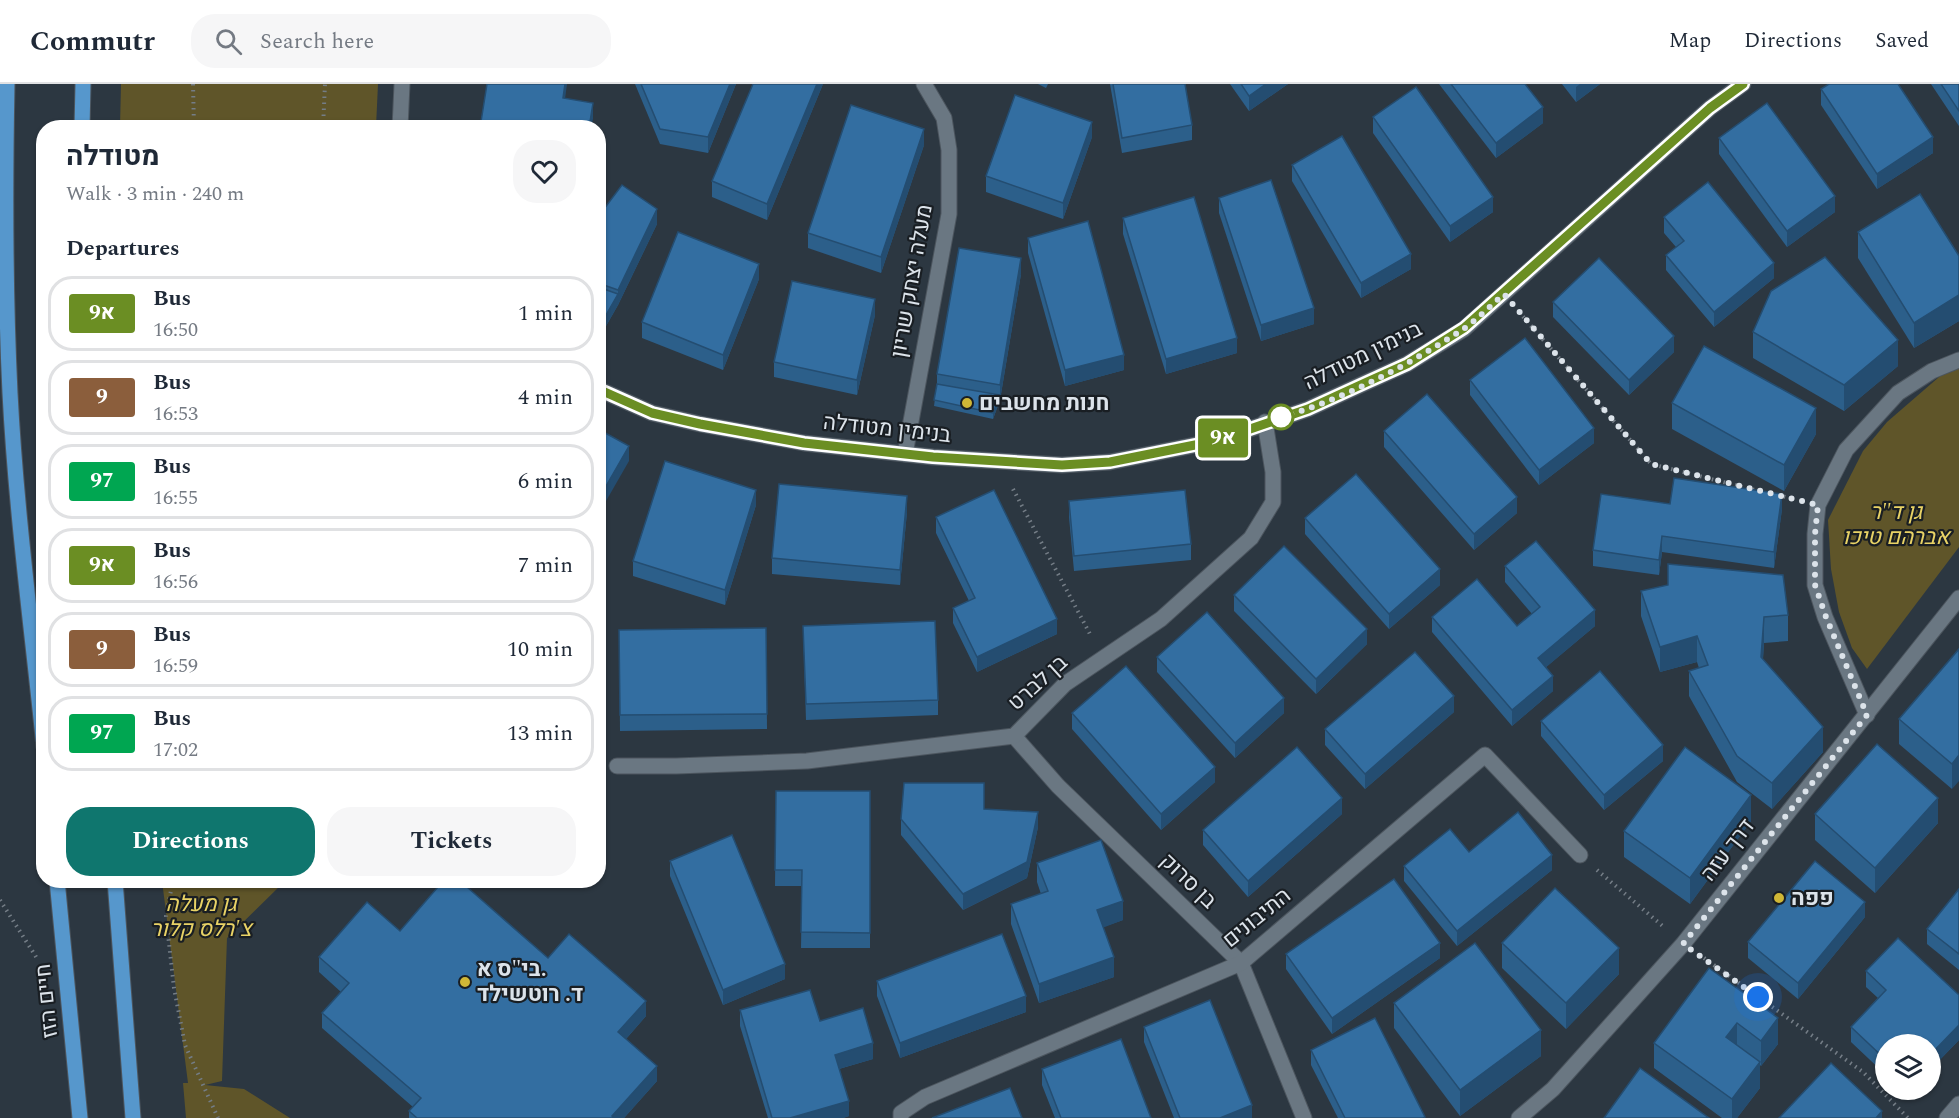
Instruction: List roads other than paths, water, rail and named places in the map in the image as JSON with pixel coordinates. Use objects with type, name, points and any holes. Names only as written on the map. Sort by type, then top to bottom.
[{"type":"main road","points":[[7,84],[10,393],[17,487],[36,670]]},
{"type":"main road","points":[[82,120],[83,84]]},
{"type":"main road","name":"חיים הזז","points":[[58,888],[80,1118]]},
{"type":"main road","points":[[116,888],[133,1118]]},
{"type":"street","points":[[400,120],[402,84]]},
{"type":"street","name":"מעלה יצחק שריון","points":[[905,454],[949,214],[949,150],[944,118],[924,84]]},
{"type":"street","name":"בנימין מטודלה","points":[[606,393],[652,413],[700,424],[804,443],[905,454],[1062,465],[1110,462],[1215,441],[1308,409],[1407,364],[1464,328],[1710,108],[1743,84]]},
{"type":"street","points":[[1867,715],[1829,627],[1815,585],[1815,534],[1818,505],[1846,450],[1898,393],[1932,371],[1959,360]]},
{"type":"street","name":"בן לברט","points":[[617,766],[807,761],[1014,735],[1065,684],[1161,619],[1251,538],[1274,502],[1274,472],[1266,422]]},
{"type":"street","name":"דרך עזה","points":[[1519,1118],[1553,1089],[1683,944],[1959,598]]},
{"type":"street","name":"בן סרוק","points":[[1014,735],[1058,786],[1242,963],[1304,1118]]},
{"type":"street","name":"התיבונים","points":[[901,1118],[901,1113],[925,1097],[1242,963],[1485,755],[1580,855]]},
{"type":"street","points":[[1947,1118],[1959,1104]]},
{"type":"place","name":"חנות מחשבים","points":[[967,403]]},
{"type":"place","name":"פפה","points":[[1779,898]]},
{"type":"place","name":"בי\"ס א. ד. רוטשילד","points":[[465,982]]},
{"type":"park label","name":"גן ד\"ר אברהם טיכו","points":[[1896,524]]},
{"type":"park label","name":"גן מעלה צ'רלס קלור","points":[[201,916]]}]
